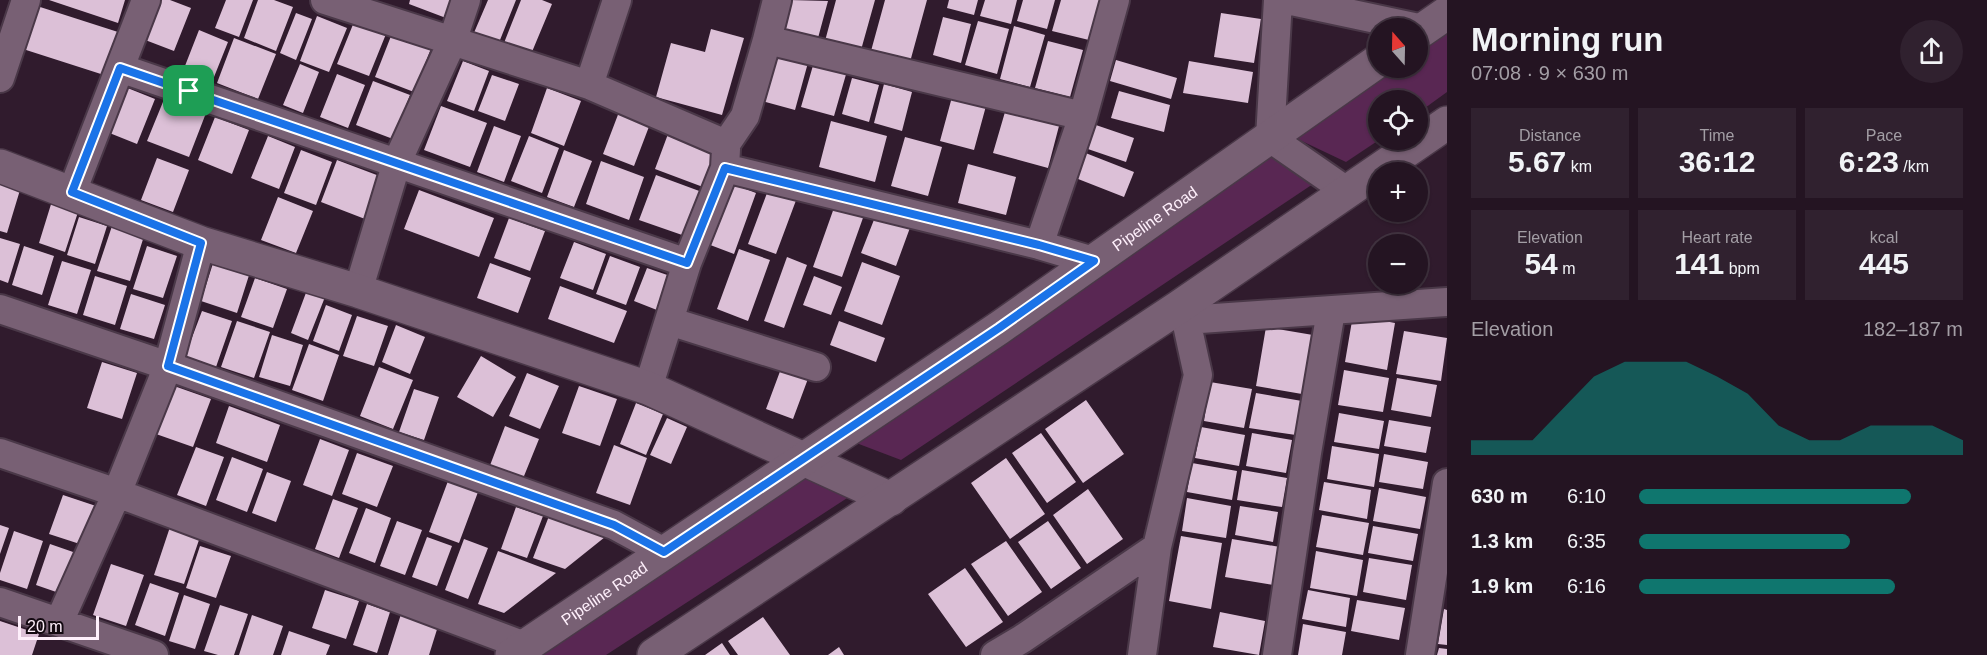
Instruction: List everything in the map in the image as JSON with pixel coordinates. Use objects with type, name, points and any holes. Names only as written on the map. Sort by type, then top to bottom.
[{"type":"main road","name":"Pipeline Road","points":[[518,650],[999,328],[1368,68]]},
{"type":"main road","points":[[654,655],[891,499],[1183,314],[1348,192],[1447,123]]},
{"type":"main road","points":[[0,166],[201,243],[358,291],[648,388],[891,499]]},
{"type":"street","points":[[0,78],[26,0]]},
{"type":"street","points":[[72,192],[146,0]]},
{"type":"street","points":[[326,0],[590,85],[725,156],[1094,261]]},
{"type":"street","points":[[358,291],[397,162],[452,42],[466,0]]},
{"type":"street","points":[[590,85],[617,0]]},
{"type":"street","points":[[648,388],[687,263],[725,156],[745,116],[777,0]]},
{"type":"street","points":[[1039,245],[1083,116],[1115,0]]},
{"type":"street","points":[[1278,0],[1270,138],[1348,192]]},
{"type":"street","points":[[1287,0],[1429,25]]},
{"type":"street","points":[[767,40],[1083,116]]},
{"type":"street","points":[[120,68],[687,263]]},
{"type":"street","points":[[59,622],[117,494],[168,366],[201,243]]},
{"type":"street","points":[[1142,655],[1157,547],[1198,375],[1183,314],[1331,311],[1447,302]]},
{"type":"street","points":[[0,309],[168,366],[614,525],[664,552]]},
{"type":"street","points":[[1278,655],[1307,453],[1331,311]]},
{"type":"street","points":[[669,321],[816,367]]},
{"type":"street","points":[[0,453],[117,494],[518,650]]},
{"type":"street","points":[[1420,655],[1447,483]]},
{"type":"street","points":[[995,655],[1157,547]]},
{"type":"street","points":[[0,602],[154,655]]},
{"type":"shaded area","points":[[1447,30],[1447,92],[1428,106],[1428,90],[1368,90],[1368,147],[1346,162],[1287,134],[1374,78],[1428,78],[1428,42]]},
{"type":"shaded area","points":[[1269,148],[1319,180],[901,460],[851,441]]},
{"type":"shaded area","points":[[812,471],[861,489],[606,655],[539,655]]},
{"type":"building","points":[[49,0],[125,0],[118,23]]},
{"type":"building","points":[[155,0],[170,0],[191,8],[174,51],[140,38]]},
{"type":"building","points":[[226,0],[253,0],[239,37],[215,28]]},
{"type":"building","points":[[258,0],[274,0],[293,7],[276,51],[244,38]]},
{"type":"building","points":[[410,0],[453,0],[446,18],[409,4]]},
{"type":"building","points":[[488,0],[516,0],[498,45],[473,35]]},
{"type":"building","points":[[521,0],[542,0],[552,4],[529,59],[502,48]]},
{"type":"building","points":[[789,0],[828,1],[818,38],[781,28]]},
{"type":"building","points":[[836,0],[875,0],[861,50],[825,41]]},
{"type":"building","points":[[885,0],[927,0],[910,62],[871,51]]},
{"type":"building","points":[[949,0],[978,0],[974,15],[947,8]]},
{"type":"building","points":[[985,0],[1017,0],[1011,24],[980,16]]},
{"type":"building","points":[[1023,0],[1055,0],[1047,29],[1017,21]]},
{"type":"building","points":[[1061,0],[1100,0],[1089,40],[1052,31]]},
{"type":"building","points":[[37,6],[118,32],[104,75],[23,49]]},
{"type":"building","points":[[296,13],[312,19],[296,60],[280,53]]},
{"type":"building","points":[[1221,13],[1261,19],[1254,63],[1214,57]]},
{"type":"building","points":[[317,16],[347,28],[329,72],[300,61]]},
{"type":"building","points":[[943,17],[971,24],[961,63],[933,55]]},
{"type":"building","points":[[978,21],[1009,29],[997,74],[965,65]]},
{"type":"building","points":[[354,22],[386,34],[369,76],[337,64]]},
{"type":"building","points":[[1014,26],[1045,35],[1030,87],[1000,79]]},
{"type":"building","points":[[711,29],[744,38],[722,115],[656,97],[671,43],[705,52]]},
{"type":"building","points":[[199,30],[228,42],[212,82],[183,71]]},
{"type":"building","points":[[393,31],[432,46],[414,92],[375,77]]},
{"type":"building","points":[[234,38],[276,54],[258,99],[217,83]]},
{"type":"building","points":[[1048,41],[1083,50],[1070,97],[1035,88]]},
{"type":"building","points":[[775,50],[809,59],[795,110],[762,101]]},
{"type":"building","points":[[1116,60],[1177,78],[1171,99],[1110,81]]},
{"type":"building","points":[[463,61],[489,71],[474,111],[447,101]]},
{"type":"building","points":[[1189,61],[1253,72],[1248,103],[1183,93]]},
{"type":"building","points":[[814,62],[847,71],[834,116],[801,107]]},
{"type":"building","points":[[300,64],[319,72],[303,113],[283,105]]},
{"type":"building","points":[[337,74],[365,85],[348,128],[320,117]]},
{"type":"building","points":[[492,75],[519,84],[505,121],[478,111]]},
{"type":"building","points":[[852,78],[879,85],[869,122],[842,114]]},
{"type":"building","points":[[373,81],[410,95],[393,139],[356,125]]},
{"type":"building","points":[[884,84],[912,92],[902,131],[874,123]]},
{"type":"building","points":[[125,87],[155,99],[137,144],[107,132]]},
{"type":"building","points":[[547,88],[581,101],[564,146],[531,133]]},
{"type":"building","points":[[1119,91],[1170,105],[1164,132],[1111,118]]},
{"type":"building","points":[[165,97],[206,113],[189,157],[147,141]]},
{"type":"building","points":[[952,97],[986,106],[974,150],[940,141]]},
{"type":"building","points":[[441,106],[487,123],[470,167],[424,150]]},
{"type":"building","points":[[619,112],[650,124],[634,166],[603,154]]},
{"type":"building","points":[[1005,112],[1059,126],[1048,168],[993,153]]},
{"type":"building","points":[[215,117],[249,130],[232,174],[198,160]]},
{"type":"building","points":[[831,121],[887,136],[875,182],[819,167]]},
{"type":"building","points":[[1090,123],[1134,138],[1126,162],[1082,147]]},
{"type":"building","points":[[494,126],[521,136],[504,182],[477,172]]},
{"type":"building","points":[[668,134],[716,152],[703,187],[655,169]]},
{"type":"building","points":[[268,136],[295,147],[279,189],[251,178]]},
{"type":"building","points":[[529,136],[559,148],[542,193],[511,181]]},
{"type":"building","points":[[905,137],[942,147],[928,196],[891,186]]},
{"type":"building","points":[[301,150],[332,162],[316,205],[284,193]]},
{"type":"building","points":[[564,150],[592,161],[574,207],[547,197]]},
{"type":"building","points":[[1083,152],[1134,172],[1124,197],[1073,177]]},
{"type":"building","points":[[157,158],[189,170],[173,212],[141,200]]},
{"type":"building","points":[[337,160],[382,177],[365,219],[321,202]]},
{"type":"building","points":[[601,161],[644,177],[629,220],[586,204]]},
{"type":"building","points":[[968,164],[1016,177],[1006,215],[958,203]]},
{"type":"building","points":[[656,175],[702,192],[685,236],[639,220]]},
{"type":"building","points":[[727,182],[756,193],[734,254],[705,243]]},
{"type":"building","points":[[0,184],[20,190],[7,233],[0,231]]},
{"type":"building","points":[[770,185],[798,195],[776,254],[748,244]]},
{"type":"building","points":[[419,190],[494,218],[479,257],[404,229]]},
{"type":"building","points":[[278,197],[313,211],[296,253],[261,240]]},
{"type":"building","points":[[52,201],[79,209],[65,252],[39,243]]},
{"type":"building","points":[[835,205],[864,215],[842,277],[813,267]]},
{"type":"building","points":[[877,212],[911,225],[896,266],[861,253]]},
{"type":"building","points":[[79,217],[107,226],[95,264],[67,255]]},
{"type":"building","points":[[509,218],[545,231],[530,271],[494,258]]},
{"type":"building","points":[[112,226],[144,236],[130,281],[97,271]]},
{"type":"building","points":[[0,238],[20,244],[8,283],[0,280]]},
{"type":"building","points":[[574,242],[606,254],[593,290],[560,278]]},
{"type":"building","points":[[24,246],[54,256],[42,295],[12,285]]},
{"type":"building","points":[[147,246],[177,256],[163,298],[133,289]]},
{"type":"building","points":[[739,249],[770,260],[748,321],[717,309]]},
{"type":"building","points":[[610,256],[640,267],[626,305],[596,294]]},
{"type":"building","points":[[215,257],[251,269],[237,313],[201,301]]},
{"type":"building","points":[[787,257],[807,265],[784,328],[764,321]]},
{"type":"building","points":[[62,261],[91,270],[77,314],[48,305]]},
{"type":"building","points":[[862,262],[900,276],[882,325],[844,311]]},
{"type":"building","points":[[490,263],[531,278],[518,313],[477,298]]},
{"type":"building","points":[[647,268],[676,278],[662,312],[634,301]]},
{"type":"building","points":[[95,276],[127,286],[115,325],[83,315]]},
{"type":"building","points":[[814,276],[842,287],[831,315],[803,305]]},
{"type":"building","points":[[255,278],[287,289],[273,328],[241,317]]},
{"type":"building","points":[[560,286],[627,311],[614,343],[548,319]]},
{"type":"building","points":[[307,290],[325,297],[308,340],[291,333]]},
{"type":"building","points":[[131,294],[165,305],[154,339],[120,329]]},
{"type":"building","points":[[326,305],[352,315],[339,351],[313,341]]},
{"type":"building","points":[[202,311],[232,321],[216,367],[185,356]]},
{"type":"building","points":[[1353,315],[1395,323],[1387,370],[1345,362]]},
{"type":"building","points":[[357,316],[388,326],[374,366],[343,356]]},
{"type":"building","points":[[237,321],[270,332],[254,378],[221,367]]},
{"type":"building","points":[[839,321],[885,338],[876,362],[830,345]]},
{"type":"building","points":[[396,325],[425,337],[410,374],[382,362]]},
{"type":"building","points":[[1266,327],[1313,335],[1302,394],[1256,386]]},
{"type":"building","points":[[1404,331],[1447,338],[1441,381],[1396,374]]},
{"type":"building","points":[[272,335],[303,345],[290,386],[259,377]]},
{"type":"building","points":[[309,344],[339,355],[323,401],[292,390]]},
{"type":"building","points":[[481,356],[516,377],[493,417],[457,397]]},
{"type":"building","points":[[102,362],[137,373],[122,419],[87,408]]},
{"type":"building","points":[[782,366],[809,376],[793,419],[766,409]]},
{"type":"building","points":[[379,367],[413,380],[393,429],[360,416]]},
{"type":"building","points":[[1344,370],[1389,378],[1383,412],[1338,405]]},
{"type":"building","points":[[527,373],[559,386],[540,429],[509,416]]},
{"type":"building","points":[[1397,378],[1437,385],[1431,417],[1391,410]]},
{"type":"building","points":[[1210,382],[1252,389],[1244,428],[1204,421]]},
{"type":"building","points":[[174,386],[211,399],[193,447],[156,434]]},
{"type":"building","points":[[579,386],[617,399],[600,446],[562,433]]},
{"type":"building","points":[[414,389],[439,397],[424,440],[399,432]]},
{"type":"building","points":[[1256,393],[1302,401],[1296,435],[1249,428]]},
{"type":"building","points":[[1086,400],[1124,454],[1083,483],[1045,429]]},
{"type":"building","points":[[636,403],[663,414],[646,455],[620,444]]},
{"type":"building","points":[[229,406],[280,425],[267,462],[216,443]]},
{"type":"building","points":[[1339,413],[1384,421],[1379,449],[1334,442]]},
{"type":"building","points":[[667,418],[687,427],[671,464],[650,455]]},
{"type":"building","points":[[1389,420],[1431,427],[1426,453],[1384,446]]},
{"type":"building","points":[[505,426],[539,439],[522,481],[489,468]]},
{"type":"building","points":[[1201,427],[1245,435],[1239,466],[1195,458]]},
{"type":"building","points":[[1041,433],[1076,482],[1047,503],[1012,453]]},
{"type":"building","points":[[1252,433],[1292,440],[1286,473],[1246,466]]},
{"type":"building","points":[[320,439],[349,450],[332,496],[303,485]]},
{"type":"building","points":[[614,445],[647,458],[630,505],[596,493]]},
{"type":"building","points":[[1332,446],[1379,454],[1374,487],[1327,479]]},
{"type":"building","points":[[196,447],[224,457],[206,506],[177,495]]},
{"type":"building","points":[[357,453],[393,466],[377,507],[342,494]]},
{"type":"building","points":[[1384,454],[1428,462],[1423,489],[1379,482]]},
{"type":"building","points":[[232,457],[263,469],[247,512],[216,500]]},
{"type":"building","points":[[1006,458],[1045,514],[1010,539],[971,483]]},
{"type":"building","points":[[1192,463],[1237,471],[1232,500],[1187,492]]},
{"type":"building","points":[[1242,470],[1287,478],[1282,507],[1237,500]]},
{"type":"building","points":[[267,472],[291,481],[276,522],[252,513]]},
{"type":"building","points":[[448,481],[478,492],[459,543],[429,532]]},
{"type":"building","points":[[1324,482],[1371,490],[1367,519],[1319,510]]},
{"type":"building","points":[[1379,488],[1426,497],[1420,529],[1373,521]]},
{"type":"building","points":[[1088,489],[1123,539],[1087,564],[1053,515]]},
{"type":"building","points":[[63,495],[99,507],[86,546],[49,534]]},
{"type":"building","points":[[1187,498],[1231,506],[1226,538],[1182,531]]},
{"type":"building","points":[[333,499],[358,508],[339,558],[315,549]]},
{"type":"building","points":[[1240,506],[1278,512],[1273,542],[1235,535]]},
{"type":"building","points":[[516,507],[543,516],[527,558],[501,549]]},
{"type":"building","points":[[366,508],[391,518],[375,563],[349,553]]},
{"type":"building","points":[[1322,515],[1369,523],[1363,555],[1316,547]]},
{"type":"building","points":[[549,516],[605,537],[565,569],[533,558]]},
{"type":"building","points":[[397,521],[422,530],[405,575],[380,566]]},
{"type":"building","points":[[1048,521],[1081,568],[1051,589],[1018,542]]},
{"type":"building","points":[[0,525],[9,528],[0,554]]},
{"type":"building","points":[[1373,526],[1418,534],[1413,561],[1368,553]]},
{"type":"building","points":[[170,527],[200,537],[184,584],[154,575]]},
{"type":"building","points":[[14,531],[43,541],[27,589],[0,580],[0,573]]},
{"type":"building","points":[[1181,536],[1222,543],[1211,609],[1169,601]]},
{"type":"building","points":[[427,537],[452,546],[437,586],[412,577]]},
{"type":"building","points":[[464,539],[488,548],[468,599],[445,590]]},
{"type":"building","points":[[1232,539],[1280,547],[1273,585],[1225,577]]},
{"type":"building","points":[[1006,541],[1042,592],[1008,616],[971,564]]},
{"type":"building","points":[[50,544],[76,553],[62,594],[36,585]]},
{"type":"building","points":[[200,546],[231,556],[216,598],[186,588]]},
{"type":"building","points":[[498,551],[556,573],[504,613],[478,604]]},
{"type":"building","points":[[1316,551],[1363,560],[1357,596],[1310,588]]},
{"type":"building","points":[[1369,558],[1412,565],[1406,600],[1363,592]]},
{"type":"building","points":[[111,564],[144,575],[126,626],[93,615]]},
{"type":"building","points":[[965,568],[1003,622],[966,647],[928,594]]},
{"type":"building","points":[[150,583],[179,593],[165,636],[135,625]]},
{"type":"building","points":[[325,590],[359,601],[346,639],[312,628]]},
{"type":"building","points":[[1308,590],[1350,598],[1346,627],[1302,619]]},
{"type":"building","points":[[184,595],[210,604],[195,649],[169,641]]},
{"type":"building","points":[[1357,600],[1405,608],[1399,640],[1351,631]]},
{"type":"building","points":[[367,604],[390,612],[377,653],[353,645]]},
{"type":"building","points":[[220,605],[248,614],[234,655],[218,655],[204,651]]},
{"type":"building","points":[[1444,609],[1447,610],[1447,645],[1438,644]]},
{"type":"building","points":[[402,611],[439,623],[429,655],[388,655]]},
{"type":"building","points":[[1220,612],[1265,621],[1259,655],[1213,647]]},
{"type":"building","points":[[252,615],[283,626],[273,655],[239,655]]},
{"type":"building","points":[[763,617],[790,655],[738,655],[728,641]]},
{"type":"building","points":[[0,621],[39,634],[32,655],[0,655]]},
{"type":"building","points":[[1303,624],[1346,632],[1342,655],[1298,655]]},
{"type":"building","points":[[289,631],[330,645],[326,655],[281,655]]},
{"type":"building","points":[[722,643],[730,655],[705,655]]},
{"type":"building","points":[[839,647],[844,655],[828,655]]},
{"type":"building","points":[[1439,648],[1447,649],[1447,655],[1437,655]]},
{"type":"route","points":[[120,68],[189,91],[687,263],[725,168],[1039,245],[1094,261],[999,328],[664,552],[614,525],[168,366],[201,243],[72,192],[120,68]]}]
